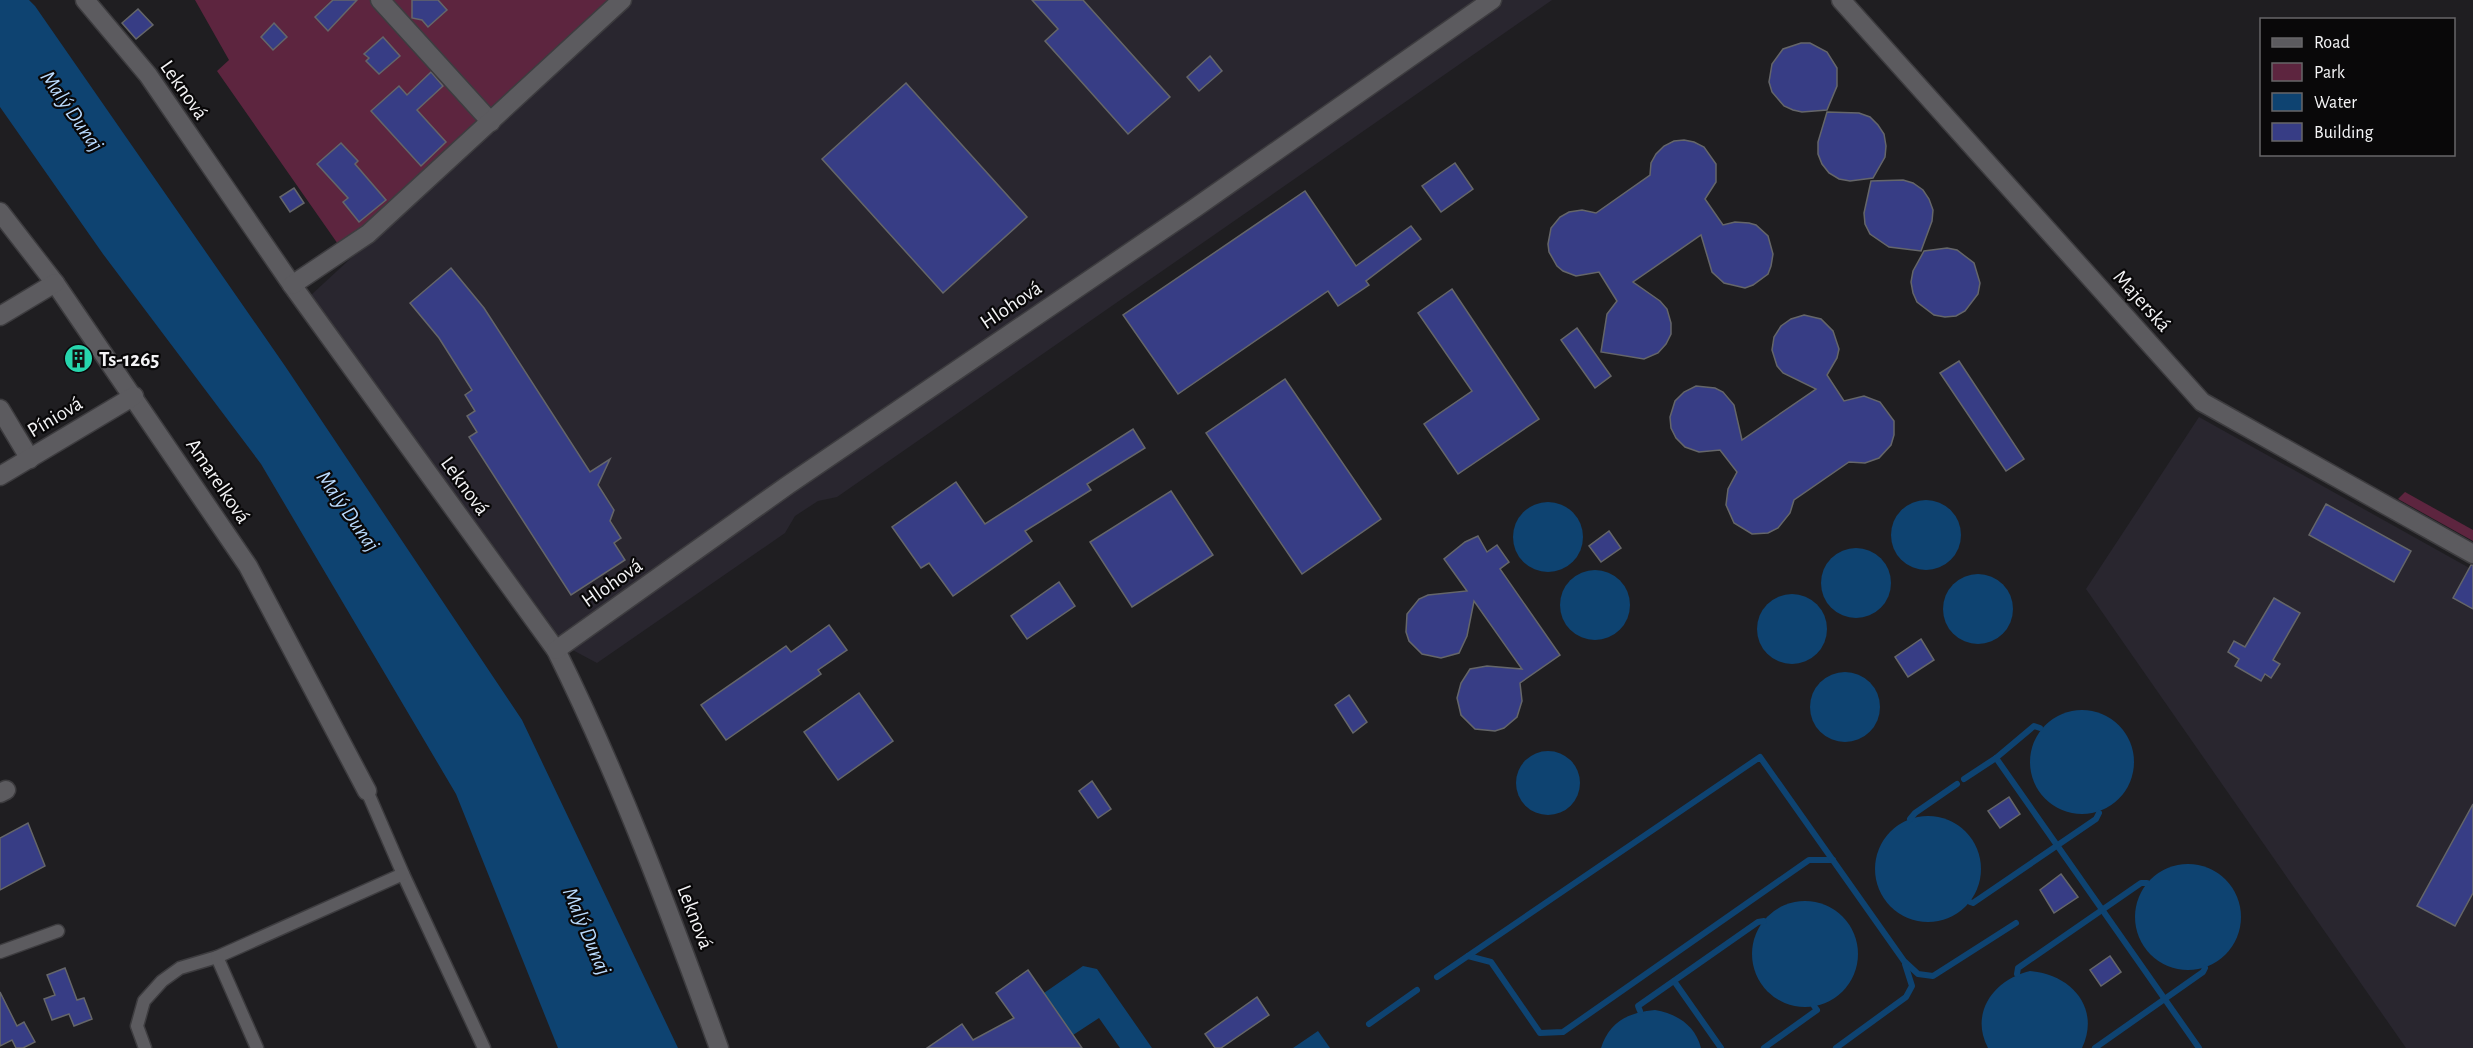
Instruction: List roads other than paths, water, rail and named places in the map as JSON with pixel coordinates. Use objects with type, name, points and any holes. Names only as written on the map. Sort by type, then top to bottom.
[{"type":"street","name":"Leknová","points":[[85,0],[148,75],[292,285],[556,650],[586,710],[670,912],[719,1048]]},
{"type":"street","points":[[380,0],[490,122]]},
{"type":"street","name":"Hlohová","points":[[556,650],[788,485],[1205,201],[1492,0]]},
{"type":"street","name":"Majerská","points":[[1841,0],[2202,402],[2473,554]]},
{"type":"street","points":[[292,285],[368,234],[618,1]]},
{"type":"street","name":"Amarelková","points":[[2,213],[55,283],[134,396],[248,566],[367,791]]},
{"type":"street","points":[[0,316],[55,283]]},
{"type":"street","name":"Píniová","points":[[0,476],[134,396]]},
{"type":"street","points":[[0,409],[30,459]]},
{"type":"lane","points":[[367,791],[484,1048]]},
{"type":"lane","points":[[145,1048],[137,1026],[144,1001],[162,981],[180,968],[217,957],[403,874]]},
{"type":"lane","points":[[0,952],[58,931]]},
{"type":"lane","points":[[217,957],[257,1048]]},
{"type":"water","name":"Malý Dunaj","points":[[0,0],[29,0],[35,6],[285,366],[522,720],[678,1048],[558,1048],[456,794],[261,464],[103,254],[0,107]]},
{"type":"water","points":[[1919,500],[1933,500],[1946,506],[1955,515],[1961,528],[1959,548],[1951,560],[1933,570],[1919,570],[1906,564],[1897,555],[1891,542],[1891,528],[1897,515],[1906,506]]},
{"type":"water","points":[[1541,502],[1555,502],[1568,508],[1577,517],[1583,530],[1581,550],[1573,562],[1555,572],[1541,572],[1528,566],[1519,557],[1513,544],[1513,530],[1519,517],[1528,508]]},
{"type":"water","points":[[1849,548],[1863,548],[1876,554],[1885,563],[1891,576],[1889,596],[1881,608],[1863,618],[1849,618],[1836,612],[1827,603],[1821,590],[1821,576],[1827,563],[1836,554]]},
{"type":"water","points":[[1588,570],[1602,570],[1615,576],[1624,585],[1630,598],[1628,618],[1620,630],[1602,640],[1588,640],[1575,634],[1566,625],[1560,612],[1560,598],[1566,585],[1575,576]]},
{"type":"water","points":[[1971,574],[1985,574],[1998,580],[2007,589],[2013,602],[2011,622],[2003,634],[1985,644],[1971,644],[1958,638],[1949,629],[1943,616],[1943,602],[1949,589],[1958,580]]},
{"type":"water","points":[[1785,594],[1799,594],[1812,600],[1821,609],[1827,622],[1825,642],[1817,654],[1799,664],[1785,664],[1772,658],[1763,649],[1757,636],[1757,622],[1763,609],[1772,600]]},
{"type":"water","points":[[1838,672],[1852,672],[1865,678],[1874,687],[1880,700],[1878,720],[1870,732],[1852,742],[1838,742],[1825,736],[1816,727],[1810,714],[1810,700],[1816,687],[1825,678]]},
{"type":"water","points":[[2082,710],[2102,714],[2119,725],[2130,742],[2134,762],[2130,782],[2119,799],[2102,810],[2082,814],[2062,810],[2045,799],[2034,782],[2030,762],[2034,742],[2045,725],[2062,714]]},
{"type":"water","points":[[1542,751],[1554,751],[1571,760],[1578,771],[1580,783],[1578,795],[1571,806],[1554,815],[1542,815],[1530,810],[1521,801],[1516,789],[1516,777],[1521,765],[1530,756]]},
{"type":"water","points":[[1928,816],[1948,820],[1965,832],[1977,849],[1981,869],[1977,889],[1965,906],[1948,918],[1928,922],[1908,918],[1891,906],[1879,889],[1875,869],[1879,849],[1891,832],[1908,820]]},
{"type":"water","points":[[2188,864],[2208,868],[2226,879],[2237,897],[2241,917],[2237,937],[2226,955],[2208,966],[2188,970],[2168,966],[2150,955],[2139,937],[2135,917],[2139,897],[2150,879],[2168,868]]},
{"type":"water","points":[[1805,901],[1825,905],[1842,917],[1854,934],[1858,954],[1854,974],[1842,991],[1825,1003],[1805,1007],[1785,1003],[1768,991],[1756,974],[1752,954],[1756,934],[1768,917],[1785,905]]},
{"type":"water","points":[[1083,966],[1097,969],[1152,1048],[1120,1048],[1099,1018],[1073,1035],[1044,993]]},
{"type":"water","points":[[2030,971],[2058,979],[2078,996],[2085,1007],[2088,1020],[2082,1048],[1988,1048],[1983,1035],[1982,1022],[1989,999],[2006,981]]},
{"type":"water","points":[[1655,1010],[1671,1014],[1684,1022],[1694,1033],[1701,1048],[1601,1048],[1609,1031],[1621,1020],[1637,1013]]},
{"type":"water","points":[[1318,1031],[1330,1048],[1293,1048]]},
{"type":"waterway","points":[[1964,779],[1996,758],[2034,726],[2040,728]]},
{"type":"waterway","points":[[1437,977],[1760,757],[1904,961],[1918,974],[1933,976],[2016,923]]},
{"type":"waterway","points":[[1996,758],[2199,1048]]},
{"type":"waterway","points":[[1910,819],[1915,813],[1957,784]]},
{"type":"waterway","points":[[1970,902],[1973,903],[2096,819],[2099,813]]},
{"type":"waterway","points":[[1468,956],[1491,962],[1540,1033],[1563,1032],[1809,860],[1833,860]]},
{"type":"waterway","points":[[2017,974],[2018,968],[2141,883],[2147,883]]},
{"type":"waterway","points":[[1640,1011],[1638,1006],[1758,922],[1764,921]]},
{"type":"waterway","points":[[1836,1048],[1906,997],[1912,986],[1905,964]]},
{"type":"waterway","points":[[2095,1048],[2203,972],[2205,968]]},
{"type":"waterway","points":[[1674,981],[1721,1048]]},
{"type":"waterway","points":[[1369,1024],[1417,990]]},
{"type":"waterway","points":[[1764,1048],[1817,1010],[1814,1006]]},
{"type":"place","name":"Ts-1265","points":[[78,359]]}]
